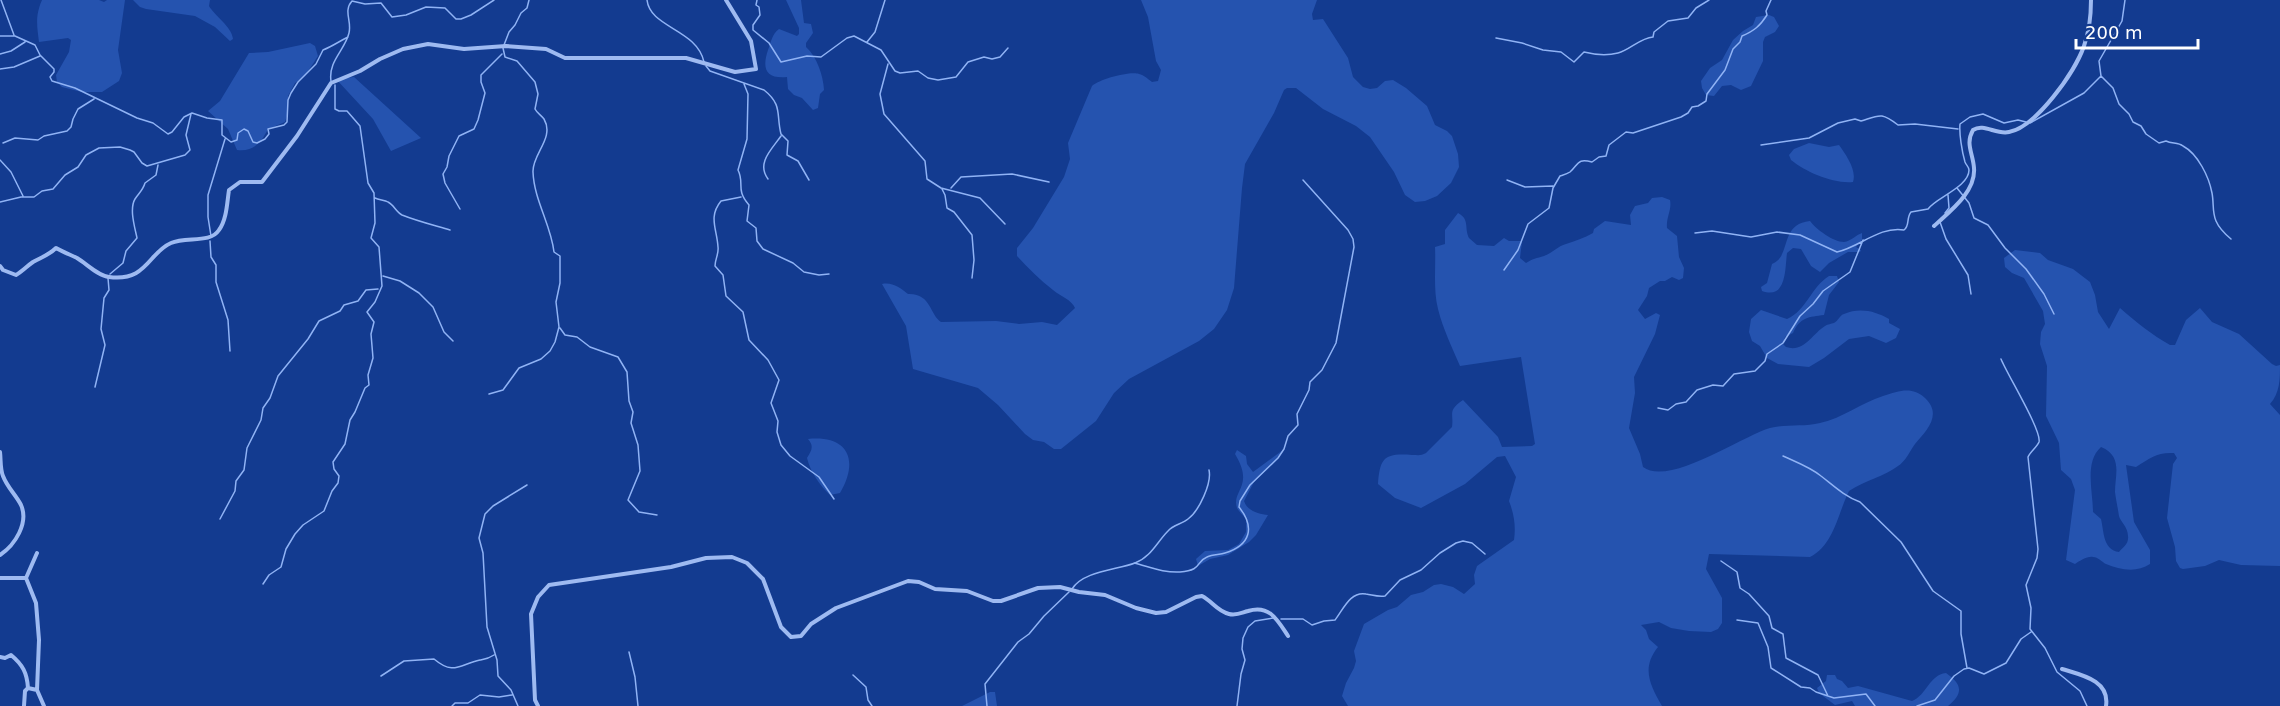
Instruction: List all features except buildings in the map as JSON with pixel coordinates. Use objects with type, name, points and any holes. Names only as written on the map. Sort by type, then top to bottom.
[{"type":"street","points":[[0,266],[3,270],[16,275],[28,268],[31,263],[46,257],[56,248],[106,277],[123,278],[143,269],[168,244],[182,239],[208,238],[219,232],[225,217],[230,190],[240,182],[262,182],[297,135],[331,83],[403,49],[428,44],[464,49],[506,46],[546,48],[566,58],[686,58],[735,72],[756,69],[751,41],[726,0]]},
{"type":"street","points":[[1934,226],[1963,198],[1974,176],[1968,138],[1972,130],[1982,128],[2008,132],[2036,117],[2077,64],[2091,15],[2091,0]]},
{"type":"street","points":[[0,452],[2,474],[20,504],[23,519],[20,532],[0,555]]},
{"type":"street","points":[[37,553],[26,578],[36,603],[39,626],[37,690],[44,706]]},
{"type":"street","points":[[538,706],[535,700],[531,614],[538,597],[549,585],[671,567],[706,558],[732,557],[747,563],[763,579],[781,627],[784,633],[791,637],[801,636],[814,622],[846,604],[912,581],[935,589],[967,591],[993,601],[1001,601],[1038,588],[1060,587],[1105,595],[1136,608],[1156,613],[1166,612],[1196,597],[1204,597],[1215,607],[1230,615],[1252,610],[1272,614],[1277,617],[1288,636]]},
{"type":"street","points":[[0,578],[26,578]]},
{"type":"street","points":[[0,657],[5,658],[11,655],[22,665],[27,675],[28,688],[25,691],[24,706]]},
{"type":"street","points":[[2062,669],[2085,676],[2103,687],[2107,697],[2106,706]]},
{"type":"street","points":[[28,688],[37,690]]},
{"type":"shaded area","points":[[42,0],[99,0],[104,2],[125,0],[118,50],[122,73],[119,81],[102,92],[82,92],[62,87],[57,82],[56,75],[69,52],[71,40],[68,38],[39,42],[37,16]]},
{"type":"shaded area","points":[[133,0],[210,0],[209,6],[230,30],[233,39],[230,41],[215,27],[195,16],[146,9]]},
{"type":"shaded area","points":[[786,0],[801,0],[804,23],[811,24],[813,33],[806,47],[819,67],[824,90],[820,94],[818,108],[813,110],[802,98],[794,95],[788,89],[787,77],[774,76],[767,71],[766,67],[765,62],[772,38],[779,29],[797,36],[799,34],[799,28]]},
{"type":"shaded area","points":[[1141,0],[1317,0],[1312,14],[1313,20],[1323,19],[1348,58],[1353,77],[1363,87],[1370,89],[1377,88],[1385,81],[1393,80],[1406,88],[1427,106],[1435,125],[1452,136],[1458,154],[1459,167],[1451,183],[1437,196],[1415,202],[1405,195],[1394,172],[1370,137],[1356,126],[1323,109],[1296,88],[1284,90],[1274,113],[1245,164],[1234,288],[1227,310],[1214,329],[1199,341],[1129,379],[1114,393],[1096,421],[1061,449],[1054,449],[1025,434],[998,405],[978,388],[913,369],[906,326],[882,284],[893,285],[908,294],[921,297],[941,322],[996,321],[1019,324],[1042,322],[1057,325],[1075,308],[1025,265],[1017,256],[1017,248],[1033,228],[1064,177],[1070,159],[1068,143],[1092,86],[1108,78],[1135,73],[1152,82],[1158,81],[1161,70],[1156,61],[1148,17]]},
{"type":"shaded area","points":[[1769,15],[1774,17],[1779,26],[1775,32],[1765,37],[1763,61],[1751,86],[1741,90],[1731,85],[1722,86],[1714,96],[1706,95],[1701,81],[1710,68],[1722,60],[1733,40],[1753,25],[1756,17]]},
{"type":"shaded area","points":[[310,43],[315,46],[318,56],[305,76],[295,83],[288,96],[288,112],[285,122],[268,129],[252,148],[237,150],[228,129],[208,111],[220,101],[249,53],[268,52]]},
{"type":"shaded area","points":[[354,77],[421,138],[391,151],[373,119],[336,79]]},
{"type":"shaded area","points":[[1809,143],[1829,147],[1839,145],[1852,168],[1853,182],[1837,181],[1820,176],[1791,160],[1789,155],[1794,149]]},
{"type":"shaded area","points":[[1662,197],[1670,200],[1667,228],[1677,236],[1679,257],[1684,268],[1683,278],[1679,280],[1672,277],[1649,288],[1638,310],[1645,319],[1656,313],[1660,315],[1655,334],[1634,377],[1635,393],[1629,428],[1643,467],[1655,471],[1687,466],[1770,428],[1828,421],[1875,399],[1900,391],[1920,394],[1930,404],[1933,417],[1928,428],[1901,464],[1849,491],[1830,537],[1818,552],[1810,557],[1709,554],[1706,569],[1722,598],[1722,623],[1718,629],[1711,632],[1689,631],[1671,628],[1659,622],[1641,625],[1646,630],[1649,639],[1658,647],[1650,662],[1649,676],[1662,706],[1348,706],[1342,696],[1354,668],[1356,661],[1354,651],[1364,624],[1397,607],[1411,595],[1423,592],[1434,585],[1453,587],[1464,594],[1475,584],[1474,575],[1477,566],[1514,540],[1514,520],[1509,501],[1516,477],[1505,456],[1497,457],[1465,484],[1421,508],[1395,498],[1378,484],[1382,463],[1389,456],[1426,453],[1452,427],[1452,412],[1463,400],[1498,437],[1502,447],[1535,444],[1521,357],[1460,366],[1442,324],[1436,301],[1435,247],[1445,244],[1445,230],[1458,213],[1464,218],[1469,238],[1477,245],[1494,246],[1504,238],[1509,241],[1522,241],[1520,258],[1526,263],[1593,233],[1594,229],[1605,221],[1631,225],[1630,215],[1635,206],[1648,203],[1652,198]]},
{"type":"shaded area","points":[[1810,221],[1816,228],[1835,240],[1844,242],[1862,233],[1862,240],[1856,247],[1861,250],[1860,252],[1848,252],[1829,263],[1820,272],[1811,266],[1801,249],[1793,248],[1787,253],[1785,274],[1780,287],[1770,293],[1762,291],[1761,287],[1767,283],[1772,264],[1782,254],[1794,228],[1800,223]]},
{"type":"shaded area","points":[[2015,250],[2040,253],[2048,260],[2073,269],[2090,282],[2098,312],[2109,329],[2120,308],[2157,337],[2170,345],[2175,345],[2186,320],[2200,308],[2212,322],[2239,334],[2272,364],[2280,365],[2278,391],[2270,404],[2280,415],[2280,566],[2241,565],[2219,560],[2205,566],[2180,568],[2176,561],[2175,547],[2167,518],[2173,464],[2177,458],[2174,453],[2158,455],[2136,467],[2126,465],[2134,522],[2150,550],[2150,564],[2140,569],[2128,570],[2111,566],[2095,557],[2086,558],[2075,564],[2066,560],[2075,490],[2071,479],[2061,470],[2059,443],[2046,416],[2047,366],[2040,344],[2041,332],[2045,324],[2043,311],[2024,278],[2005,267],[2004,258]],"holes":[[[2101,447],[2108,451],[2116,466],[2115,492],[2119,516],[2128,533],[2127,543],[2119,552],[2114,551],[2107,544],[2101,519],[2093,512],[2091,469],[2096,453]]]},
{"type":"shaded area","points":[[1829,276],[1837,276],[1839,282],[1829,295],[1824,315],[1809,317],[1802,321],[1793,333],[1785,337],[1783,344],[1786,347],[1803,345],[1825,326],[1834,323],[1843,315],[1861,310],[1889,319],[1889,323],[1900,329],[1896,338],[1886,343],[1869,336],[1849,339],[1809,367],[1778,364],[1767,358],[1760,346],[1752,341],[1749,332],[1751,319],[1761,310],[1787,319],[1799,310]]},
{"type":"shaded area","points":[[808,439],[832,441],[841,445],[846,452],[849,470],[840,493],[830,495],[810,468],[807,458],[812,448]]},
{"type":"shaded area","points":[[1237,450],[1246,456],[1247,464],[1253,472],[1283,450],[1278,459],[1254,482],[1244,501],[1251,510],[1268,515],[1249,542],[1228,555],[1210,559],[1198,566],[1196,559],[1205,551],[1228,550],[1239,544],[1246,532],[1246,519],[1237,508],[1236,502],[1243,481],[1241,465],[1235,454]]},
{"type":"shaded area","points":[[1946,673],[1955,681],[1959,689],[1957,697],[1948,706],[1855,706],[1852,701],[1835,705],[1819,693],[1817,688],[1826,681],[1827,675],[1835,675],[1848,688],[1858,686],[1912,701],[1936,677]]},
{"type":"shaded area","points":[[990,692],[995,692],[997,706],[962,706]]},
{"type":"waterway","points":[[1,0],[14,35]]},
{"type":"waterway","points":[[331,81],[332,67],[349,33],[348,9],[352,1],[365,4],[381,3],[392,17],[406,15],[426,7],[445,8],[456,19],[461,19],[494,0]]},
{"type":"waterway","points":[[504,45],[509,32],[527,8],[529,0]]},
{"type":"waterway","points":[[647,0],[656,17],[693,42],[704,62]]},
{"type":"waterway","points":[[757,0],[756,5],[759,7],[760,15],[753,25],[753,30],[769,43],[781,62],[807,56],[821,57],[847,38],[854,36],[881,50],[895,71],[900,73],[918,71],[928,78],[938,80],[956,77],[968,62],[984,57],[992,59],[1000,57],[1008,48]]},
{"type":"waterway","points":[[867,42],[875,32],[885,0]]},
{"type":"waterway","points":[[1496,38],[1543,50],[1561,52],[1574,62],[1584,52],[1614,54],[1653,37],[1654,32],[1668,21],[1688,18],[1696,8],[1709,0]]},
{"type":"waterway","points":[[1504,270],[1518,250],[1528,224],[1549,208],[1553,188],[1560,176],[1570,172],[1581,161],[1592,162],[1599,157],[1606,156],[1609,145],[1626,132],[1633,133],[1681,117],[1692,107],[1706,101],[1707,94],[1725,70],[1733,49],[1742,36],[1762,22],[1767,15],[1766,11],[1771,0]]},
{"type":"waterway","points":[[2125,0],[2122,21],[2099,61],[2101,76],[2113,88],[2119,104],[2146,134],[2159,143],[2166,141],[2181,145],[2193,154],[2208,180],[2216,221],[2231,239]]},
{"type":"waterway","points":[[0,36],[15,36],[35,45],[40,55],[54,69],[50,77],[52,81],[75,88],[137,118],[153,123],[168,134],[184,117],[192,113],[222,120],[222,135],[231,142],[237,140],[238,133],[244,129],[248,131],[253,142],[257,143],[269,134],[268,129],[287,122],[288,100],[291,93],[298,82],[316,64],[323,50],[348,37]]},
{"type":"waterway","points":[[0,54],[11,51],[25,42]]},
{"type":"waterway","points":[[489,394],[503,390],[519,368],[541,359],[550,351],[559,327],[556,302],[560,283],[560,256],[554,252],[550,232],[536,193],[533,172],[547,133],[547,126],[535,109],[538,94],[535,82],[517,61],[505,57],[503,48]]},
{"type":"waterway","points":[[460,209],[445,183],[443,174],[459,136],[474,129],[478,120],[485,93],[481,75],[502,54]]},
{"type":"waterway","points":[[0,69],[14,67],[40,56]]},
{"type":"waterway","points":[[888,64],[880,94],[884,114],[925,161],[927,179],[941,188],[980,198],[1005,224]]},
{"type":"waterway","points":[[706,66],[710,71],[764,90],[770,95],[778,110],[781,134],[788,141],[787,155],[798,161],[809,180]]},
{"type":"waterway","points":[[2030,123],[2084,93],[2101,76]]},
{"type":"waterway","points":[[744,84],[748,94],[747,139],[738,170],[742,195],[749,205],[747,221],[756,228],[757,241],[763,249],[793,263],[804,272],[829,274]]},
{"type":"waterway","points":[[263,584],[269,575],[281,567],[286,549],[295,534],[303,525],[324,511],[338,483],[339,476],[334,469],[333,462],[345,444],[350,420],[365,388],[369,385],[368,375],[373,358],[371,334],[374,322],[367,312],[375,302],[382,286],[379,247],[371,238],[375,223],[374,193],[368,183],[360,126],[347,111],[335,109],[335,85]]},
{"type":"waterway","points":[[3,143],[15,138],[38,140],[44,136],[67,131],[78,109],[94,99]]},
{"type":"waterway","points":[[0,202],[21,197],[34,197],[42,191],[53,189],[65,175],[78,167],[86,155],[99,148],[120,147],[130,150],[147,166],[185,155],[190,150],[186,135],[191,114]]},
{"type":"waterway","points":[[1695,233],[1712,231],[1751,237],[1777,232],[1800,235],[1837,252],[1886,231],[1904,230],[1911,212],[1928,209],[1958,187],[1968,176],[1969,169],[1963,153],[1960,124],[1970,117],[1983,114],[2004,123],[2018,120],[2026,122]]},
{"type":"waterway","points":[[1761,145],[1809,138],[1838,123],[1855,119],[1861,121],[1880,116],[1898,125],[1915,124],[1958,129]]},
{"type":"waterway","points":[[768,179],[764,162],[781,136]]},
{"type":"waterway","points":[[211,236],[208,195],[225,139]]},
{"type":"waterway","points":[[0,160],[11,172],[23,196]]},
{"type":"waterway","points":[[110,274],[123,263],[126,251],[137,238],[133,203],[145,183],[156,175],[158,165]]},
{"type":"waterway","points":[[951,188],[961,177],[1012,174],[1049,182]]},
{"type":"waterway","points":[[1134,563],[1168,572],[1192,570],[1207,557],[1234,550],[1245,540],[1248,528],[1244,514],[1239,507],[1240,501],[1250,485],[1278,458],[1284,449],[1288,436],[1298,425],[1297,414],[1309,390],[1310,382],[1322,370],[1336,343],[1354,247],[1353,239],[1348,230],[1303,180]]},
{"type":"waterway","points":[[1507,180],[1525,187],[1553,186]]},
{"type":"waterway","points":[[1957,188],[1969,203],[1974,218],[1988,225],[2005,248],[2026,269],[2044,294],[2054,314]]},
{"type":"waterway","points":[[942,189],[947,208],[954,212],[972,235],[974,260],[972,278]]},
{"type":"waterway","points":[[1945,213],[1949,208],[1948,195]]},
{"type":"waterway","points":[[741,197],[721,201],[715,212],[714,223],[718,250],[715,266],[723,275],[726,296],[743,312],[749,340],[768,360],[779,380],[771,403],[778,421],[777,432],[781,445],[790,456],[819,477],[834,499]]},
{"type":"waterway","points":[[375,198],[390,203],[402,215],[450,230]]},
{"type":"waterway","points":[[1940,222],[1946,239],[1968,275],[1971,294]]},
{"type":"waterway","points":[[1658,408],[1668,410],[1676,404],[1686,402],[1697,390],[1713,385],[1723,386],[1734,374],[1755,371],[1765,361],[1767,354],[1783,343],[1800,316],[1823,291],[1850,272],[1863,240]]},
{"type":"waterway","points":[[210,241],[211,257],[216,265],[216,282],[228,320],[230,351]]},
{"type":"waterway","points":[[383,276],[400,281],[419,293],[433,307],[444,332],[453,341]]},
{"type":"waterway","points":[[95,387],[105,345],[101,329],[104,298],[109,290],[108,278]]},
{"type":"waterway","points":[[220,519],[235,491],[236,481],[244,470],[247,448],[278,376],[308,339],[319,321],[340,311],[344,305],[358,301],[366,290],[378,289]]},
{"type":"waterway","points":[[560,328],[565,335],[577,337],[590,347],[618,357],[627,372],[629,401],[633,412],[631,423],[638,445],[640,471],[628,500],[639,512],[657,515]]},
{"type":"waterway","points":[[2001,359],[2030,415],[2039,442],[2028,457],[2038,549],[2037,558],[2026,585],[2031,608],[2030,629],[2045,648],[2057,672],[2080,691],[2087,706]]},
{"type":"waterway","points":[[1783,456],[1812,470],[1844,494],[1860,502],[1901,542],[1933,591],[1961,611],[1961,634],[1967,668]]},
{"type":"waterway","points":[[1072,589],[1084,578],[1135,563],[1145,557],[1170,529],[1188,519],[1196,510],[1207,489],[1209,470]]},
{"type":"waterway","points":[[518,706],[511,690],[498,676],[497,660],[487,627],[483,553],[479,538],[485,514],[493,506],[527,485]]},
{"type":"waterway","points":[[1281,619],[1303,619],[1312,625],[1335,620],[1351,598],[1360,594],[1385,596],[1400,580],[1421,570],[1440,553],[1456,543],[1463,541],[1472,543],[1485,554]]},
{"type":"waterway","points":[[1721,561],[1737,572],[1740,588],[1749,594],[1769,616],[1772,628],[1783,634],[1786,658],[1818,675],[1828,696]]},
{"type":"waterway","points":[[987,706],[985,684],[1018,642],[1029,634],[1069,592]]},
{"type":"waterway","points":[[1237,706],[1245,660],[1242,649],[1243,638],[1248,627],[1255,621],[1273,618]]},
{"type":"waterway","points":[[1737,620],[1758,623],[1768,647],[1771,668],[1801,687],[1810,688],[1834,698],[1866,694],[1875,706]]},
{"type":"waterway","points":[[1917,706],[1935,700],[1954,676],[1964,669],[1969,668],[1984,674],[2006,663],[2021,639],[2031,632]]},
{"type":"waterway","points":[[629,652],[635,677],[638,706]]},
{"type":"waterway","points":[[381,676],[404,661],[434,659],[452,668],[494,655]]},
{"type":"waterway","points":[[853,675],[866,687],[868,700],[872,706]]},
{"type":"waterway","points":[[452,706],[455,703],[468,703],[480,695],[499,697],[512,695]]}]
